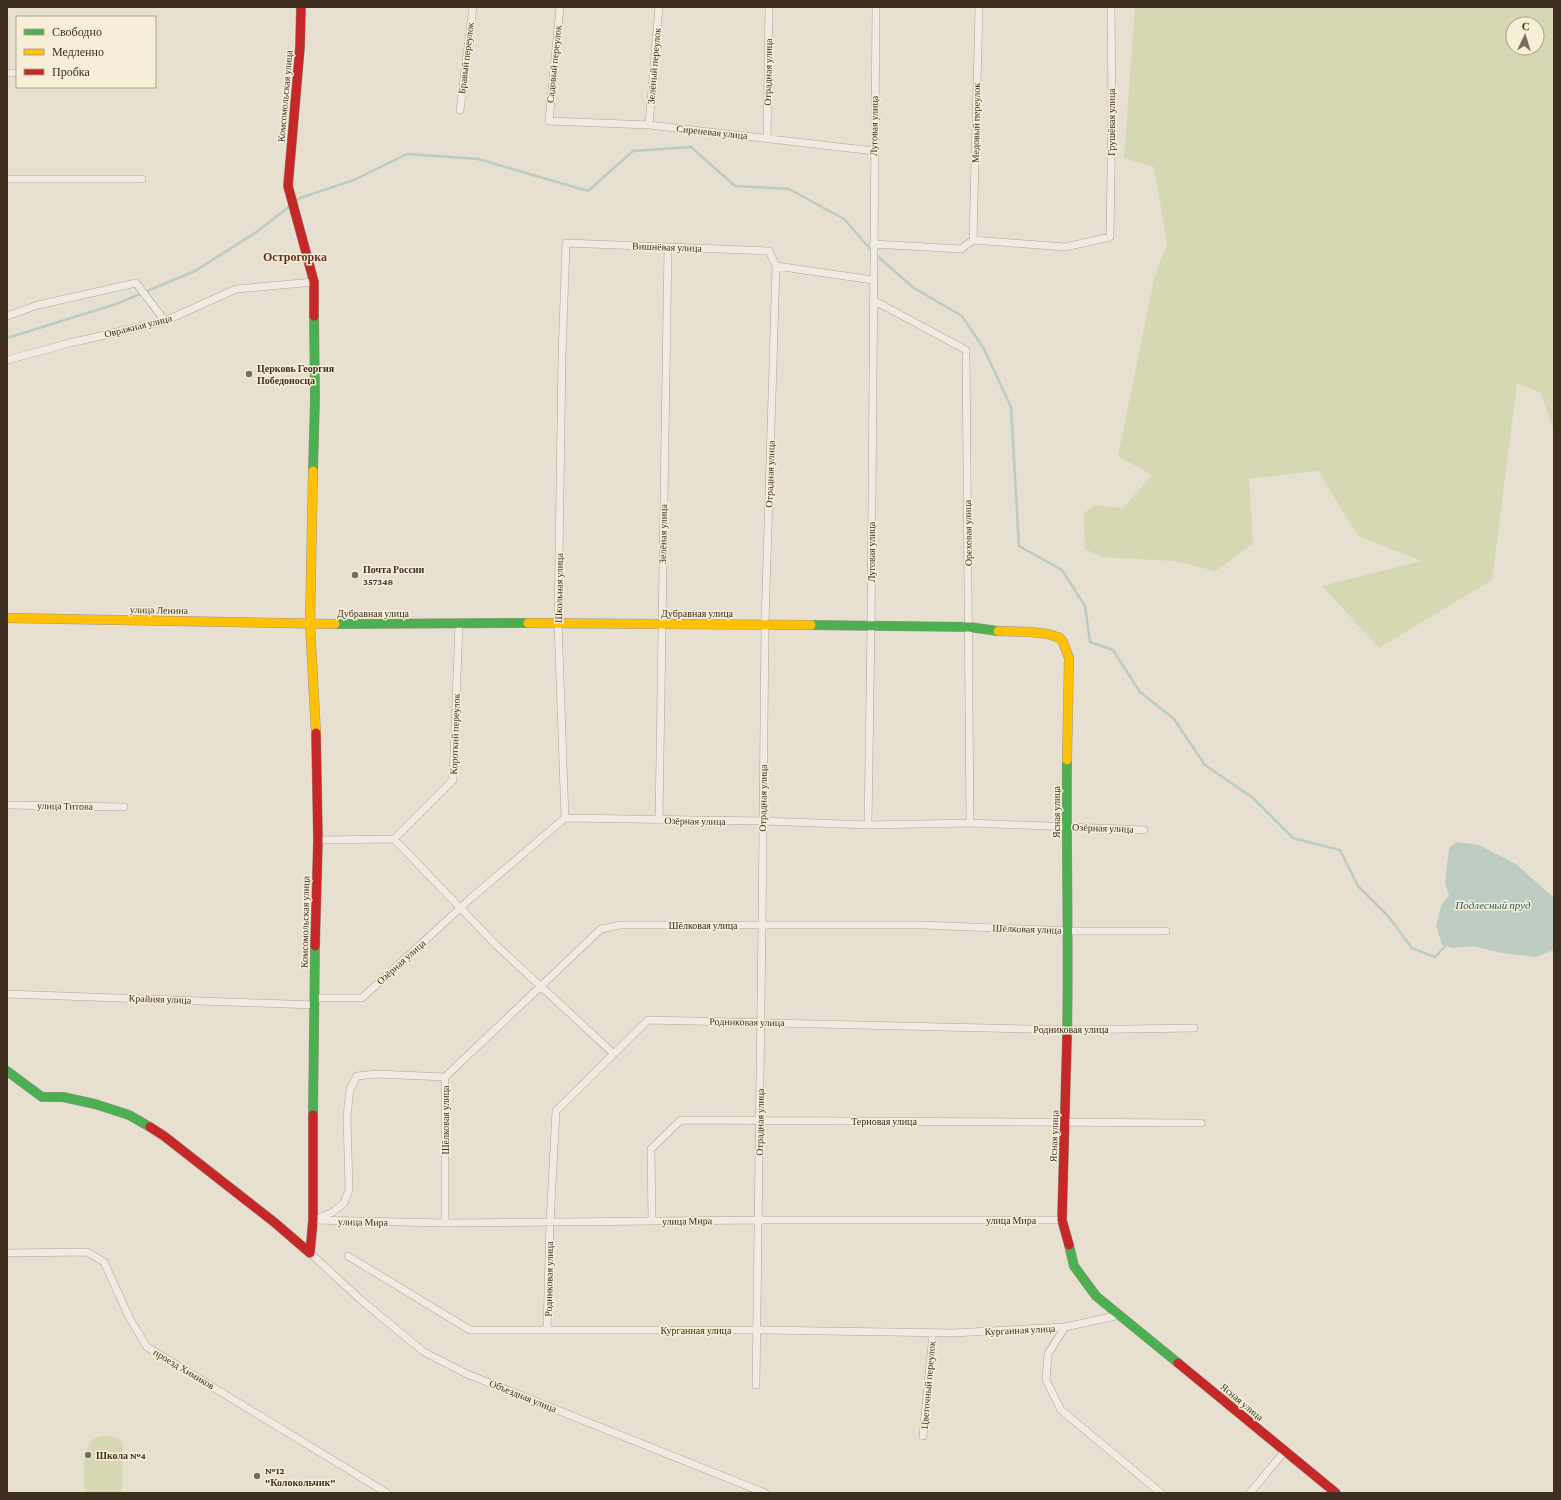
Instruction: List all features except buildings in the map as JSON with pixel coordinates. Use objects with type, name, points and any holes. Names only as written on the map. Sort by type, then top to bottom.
[{"type":"street","name":"Комсомольская улица","points":[[301,7],[300,47],[288,186],[314,282],[315,398],[310,624],[316,733],[318,840],[314,1001],[313,1220],[310,1253]]},
{"type":"street","name":"Бравый переулок","points":[[460,110],[473,7]]},
{"type":"street","name":"Садовый переулок","points":[[549,120],[560,7]]},
{"type":"street","name":"Зелёный переулок","points":[[649,125],[659,7]]},
{"type":"street","name":"Отрадная улица","points":[[767,138],[769,7]]},
{"type":"street","name":"Луговая улица","points":[[868,825],[876,7]]},
{"type":"street","name":"Медовый переулок","points":[[973,240],[979,7]]},
{"type":"street","name":"Грушёвая улица","points":[[973,240],[1066,247],[1110,238],[1112,108],[1111,7]]},
{"type":"street","name":"Сиреневая улица","points":[[549,120],[649,125],[874,151]]},
{"type":"street","points":[[7,179],[142,179]]},
{"type":"street","points":[[873,244],[961,249],[973,240]]},
{"type":"street","name":"Вишнёвая улица","points":[[562,357],[566,243],[769,251],[776,266]]},
{"type":"street","name":"Зелёная улица","points":[[659,820],[668,248]]},
{"type":"street","name":"Отрадная улица","points":[[757,1330],[765,624],[776,266]]},
{"type":"street","points":[[776,266],[873,280]]},
{"type":"street","name":"Овражная улица","points":[[7,360],[70,343],[165,321],[236,289],[314,282]]},
{"type":"street","points":[[7,316],[38,305],[136,284],[165,321]]},
{"type":"street","name":"Ореховая улица","points":[[873,300],[966,350],[970,823]]},
{"type":"street","name":"Школьная улица","points":[[562,357],[558,623],[565,818]]},
{"type":"street","name":"улица Ленина","points":[[7,618],[310,624]]},
{"type":"street","name":"Дубравная улица","points":[[310,624],[558,623],[969,627],[1051,635],[1060,638],[1065,646],[1069,658]]},
{"type":"street","name":"Короткий переулок","points":[[394,839],[453,780],[459,624]]},
{"type":"street","name":"Ясная улица","points":[[1069,658],[1066,827],[1068,931],[1066,1122],[1062,1220],[1074,1266],[1096,1296],[1284,1452],[1336,1493]]},
{"type":"street","name":"улица Титова","points":[[7,805],[124,807]]},
{"type":"street","name":"Озёрная улица","points":[[314,1001],[362,998],[461,908],[565,818],[763,821],[868,825],[970,823],[1144,830]]},
{"type":"street","points":[[318,840],[394,839],[496,945],[614,1054]]},
{"type":"street","name":"Шёлковая улица","points":[[445,1223],[445,1077],[601,929],[620,925],[923,925],[1068,931],[1166,931]]},
{"type":"street","name":"Крайняя улица","points":[[7,994],[314,1001]]},
{"type":"street","name":"Родниковая улица","points":[[548,1330],[550,1222],[556,1111],[648,1020],[1067,1030],[1194,1028]]},
{"type":"street","points":[[7,1070],[42,1097],[63,1097],[95,1104],[129,1115],[164,1136],[310,1253]]},
{"type":"street","points":[[313,1220],[333,1212],[344,1203],[349,1190],[347,1116],[350,1089],[357,1076],[377,1074],[445,1077]]},
{"type":"street","name":"Терновая улица","points":[[652,1221],[651,1149],[681,1120],[1201,1123]]},
{"type":"street","name":"улица Мира","points":[[313,1220],[445,1223],[758,1220],[1062,1220]]},
{"type":"street","name":"проезд Химиков","points":[[7,1253],[87,1252],[104,1262],[129,1316],[147,1347],[387,1493]]},
{"type":"street","name":"Объездная улица","points":[[310,1253],[361,1300],[424,1352],[467,1374],[765,1493]]},
{"type":"street","name":"Курганная улица","points":[[348,1256],[470,1330],[757,1330],[932,1334],[1065,1327],[1120,1315]]},
{"type":"street","name":"Курганная улица","points":[[1065,1327],[1048,1354],[1046,1380],[1061,1410],[1161,1493]]},
{"type":"street","points":[[756,1385],[757,1330]]},
{"type":"street","name":"Цветочный переулок","points":[[923,1436],[932,1334]]},
{"type":"street","points":[[1250,1493],[1284,1452]]},
{"type":"green space","points":[[1135,7],[1554,7],[1554,432],[1541,393],[1517,383],[1492,580],[1379,648],[1322,586],[1422,561],[1358,536],[1318,471],[1249,479],[1253,544],[1215,571],[1174,561],[1102,557],[1085,549],[1084,513],[1095,505],[1123,508],[1152,475],[1118,456],[1154,279],[1167,243],[1154,167],[1124,158]]},
{"type":"green space","points":[[108,1435],[119,1439],[123,1443],[122,1493],[85,1493],[84,1459],[88,1446],[94,1439]]},
{"type":"water","name":"Подлесный пруд","points":[[1456,842],[1479,845],[1516,864],[1554,898],[1554,950],[1536,957],[1502,953],[1473,946],[1452,948],[1442,945],[1436,926],[1441,906],[1449,896],[1445,883],[1449,848]]},
{"type":"waterway","points":[[296,201],[300,198],[354,180],[407,154],[478,159],[588,191],[633,151],[691,147],[735,186],[789,189],[844,219],[872,251]]},
{"type":"waterway","points":[[7,338],[116,304],[195,271],[258,231],[291,205]]},
{"type":"waterway","points":[[876,255],[914,288],[962,316],[984,349],[1011,407],[1019,546],[1062,570],[1085,606],[1090,642],[1113,650],[1140,692],[1174,719],[1205,765],[1253,798],[1293,838],[1340,850],[1358,886],[1388,916],[1412,948],[1435,957],[1447,944]]},
{"type":"traffic: fast","points":[[313,471],[315,398],[314,316]]},
{"type":"traffic: fast","points":[[335,624],[528,623]]},
{"type":"traffic: fast","points":[[811,625],[969,627],[998,631]]},
{"type":"traffic: fast","points":[[1067,760],[1067,1037]]},
{"type":"traffic: fast","points":[[313,1115],[315,946]]},
{"type":"traffic: fast","points":[[7,1071],[42,1097],[63,1097],[95,1104],[129,1115],[150,1127]]},
{"type":"traffic: fast","points":[[1069,1245],[1074,1266],[1096,1296],[1178,1363]]},
{"type":"traffic: slow","points":[[313,471],[310,624],[316,733]]},
{"type":"traffic: slow","points":[[7,618],[335,624]]},
{"type":"traffic: slow","points":[[528,623],[811,625]]},
{"type":"traffic: slow","points":[[998,631],[1048,634],[1060,638],[1063,642],[1069,658],[1067,760]]},
{"type":"traffic: jam","points":[[301,7],[300,47],[288,186],[314,282],[314,316]]},
{"type":"traffic: jam","points":[[315,946],[318,840],[316,733]]},
{"type":"traffic: jam","points":[[1067,1037],[1062,1220],[1069,1245]]},
{"type":"traffic: jam","points":[[150,1127],[164,1136],[274,1222],[310,1253],[313,1220],[313,1115]]},
{"type":"traffic: jam","points":[[1178,1363],[1336,1493]]},
{"type":"place","name":"Церковь Георгия Победоносца","points":[[249,374]]},
{"type":"place","name":"Почта России 357348","points":[[355,575]]},
{"type":"place","name":"Школа №4","points":[[88,1455]]},
{"type":"place","name":"№12 \"Колокольчик\"","points":[[257,1476]]},
{"type":"district","name":"Острогорка","points":[[295,257]]}]
